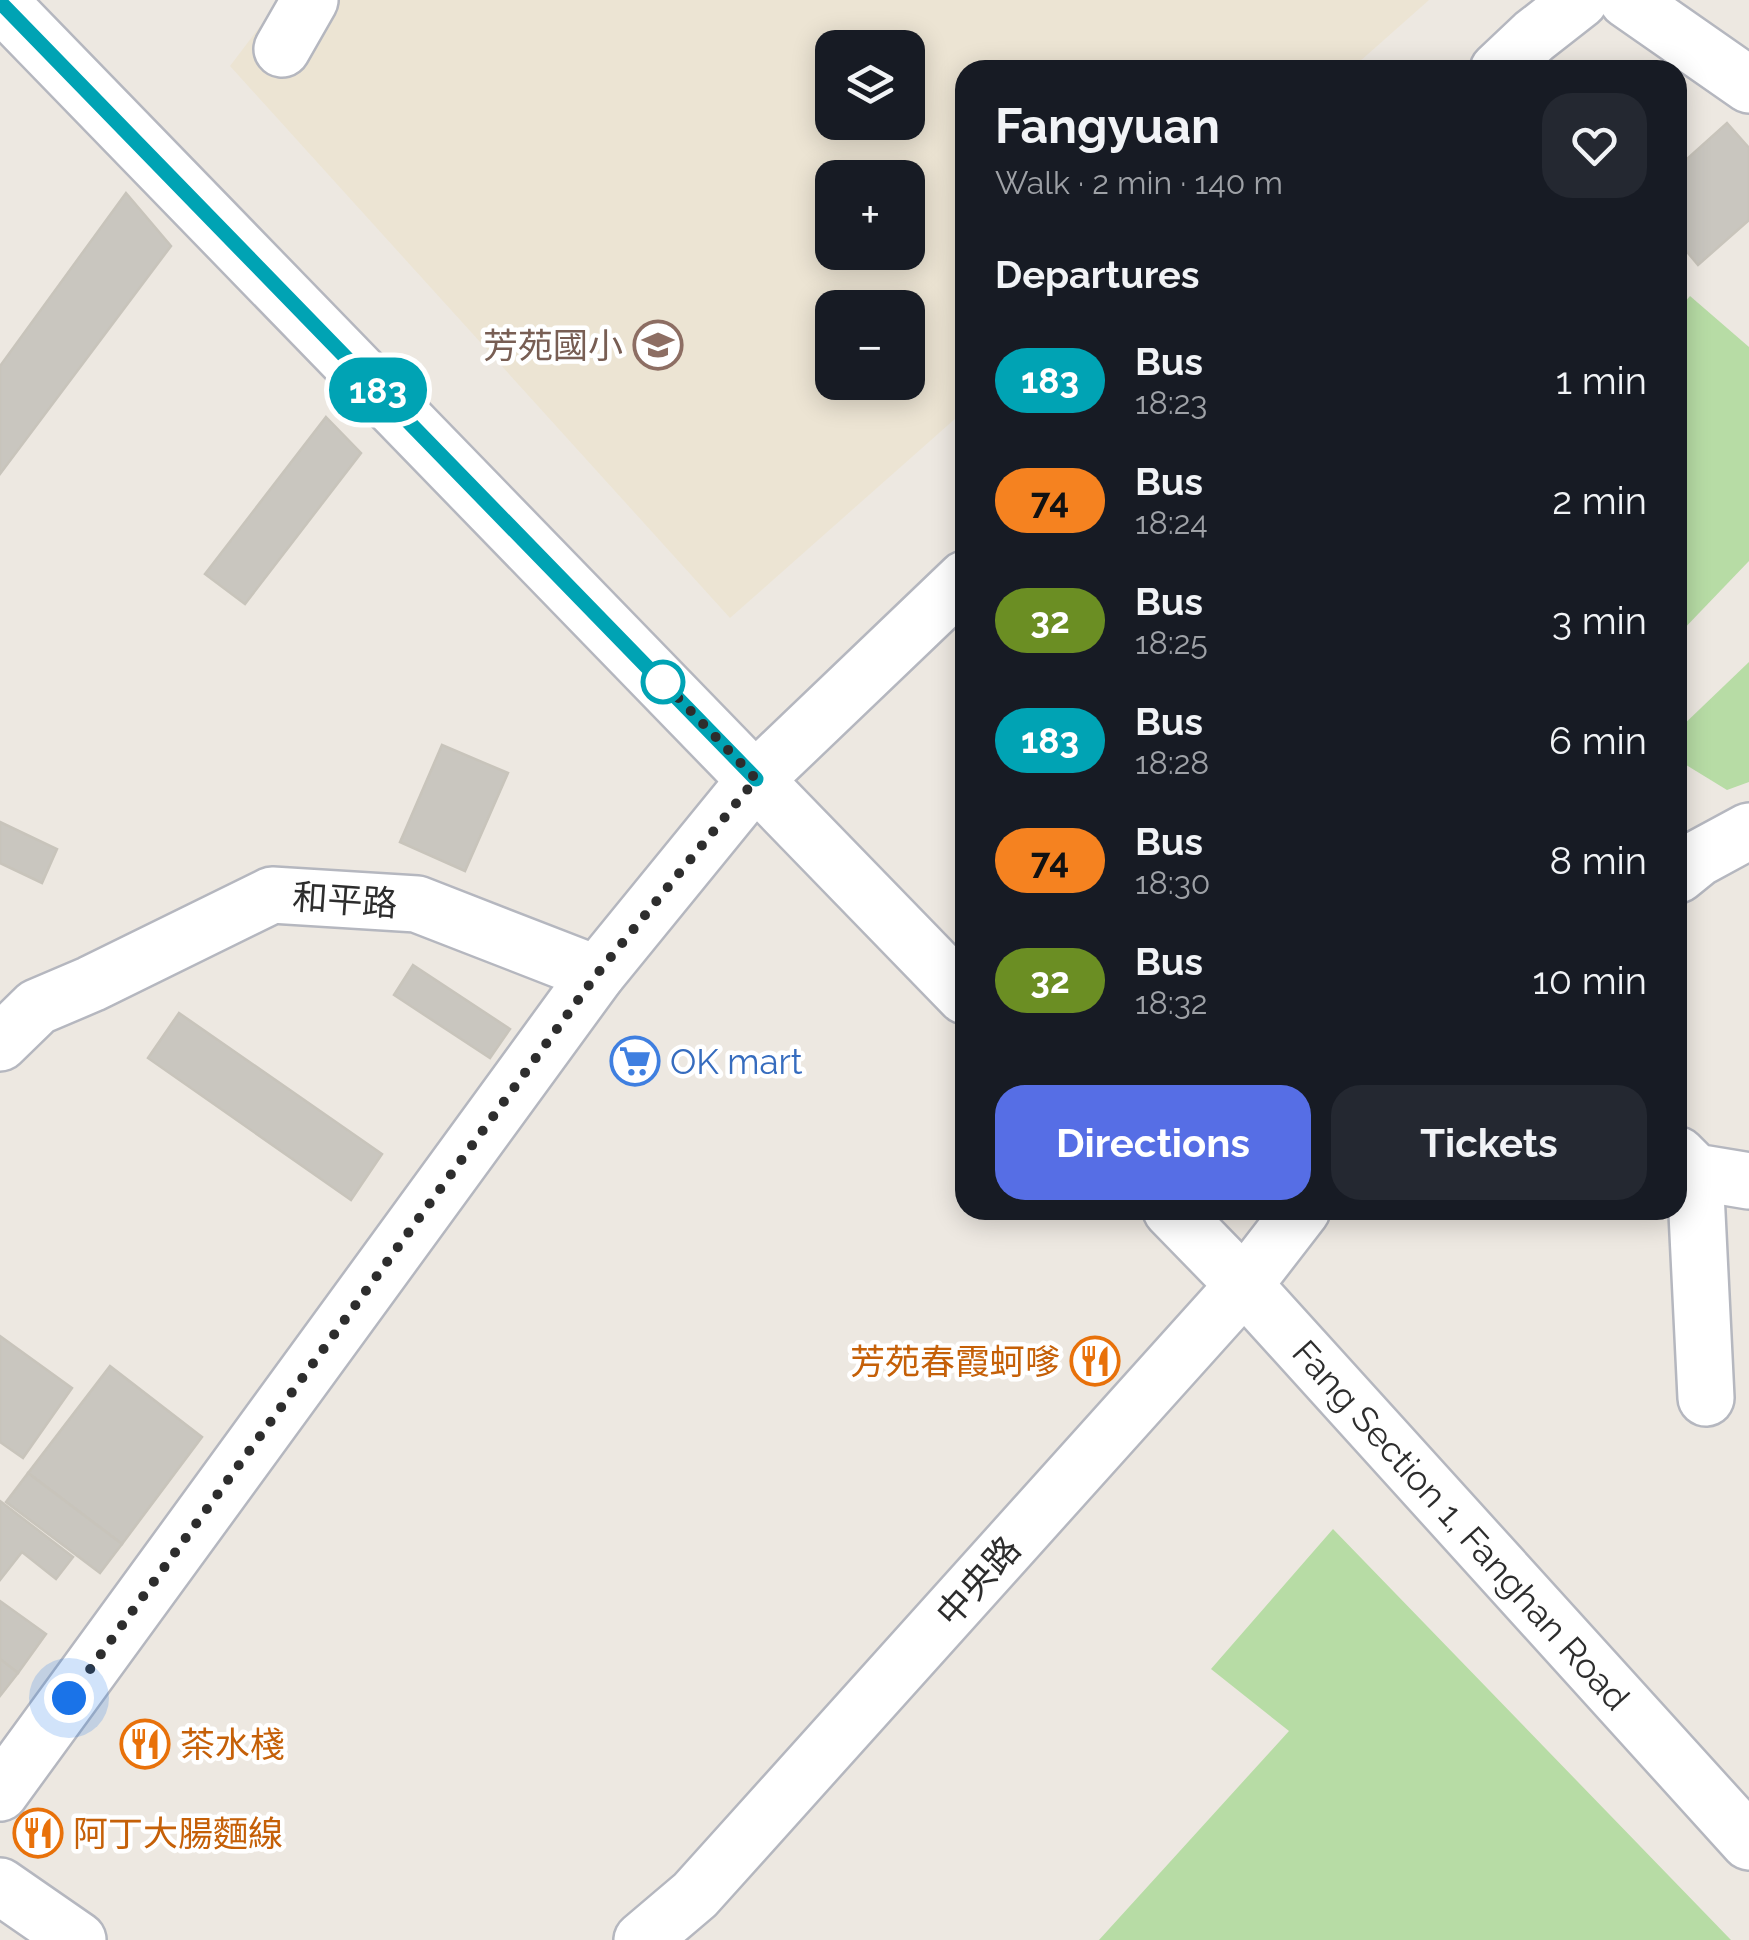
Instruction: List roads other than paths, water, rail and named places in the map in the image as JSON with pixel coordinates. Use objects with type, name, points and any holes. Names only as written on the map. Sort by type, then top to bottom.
[{"type":"street","points":[[282,49],[310,0]]},
{"type":"street","points":[[1509,60],[1580,0]]},
{"type":"street","points":[[1627,0],[1749,85]]},
{"type":"street","points":[[0,2],[955,986]]},
{"type":"street","points":[[0,1793],[597,974],[756,779],[955,590]]},
{"type":"street","points":[[1687,868],[1749,831]]},
{"type":"street","name":"和平路","points":[[12,1012],[91,984],[272,896],[417,904],[597,974]]},
{"type":"street","points":[[1687,1164],[1749,1180]]},
{"type":"street","points":[[1687,1176],[1706,1398]]},
{"type":"street","name":"Fang Section 1, Fanghan Road","points":[[1181,1220],[1749,1842]]},
{"type":"street","name":"中央路","points":[[642,1940],[695,1894],[1244,1286],[1294,1220]]},
{"type":"street","points":[[0,1886],[78,1940]]},
{"type":"place","name":"芳苑國小","points":[[658,345]]},
{"type":"place","name":"OK mart","points":[[635,1061]]},
{"type":"place","name":"芳苑春霞蚵嗲","points":[[1095,1361]]},
{"type":"place","name":"茶水棧","points":[[145,1744]]},
{"type":"place","name":"阿丁大腸麵線","points":[[38,1833]]}]
